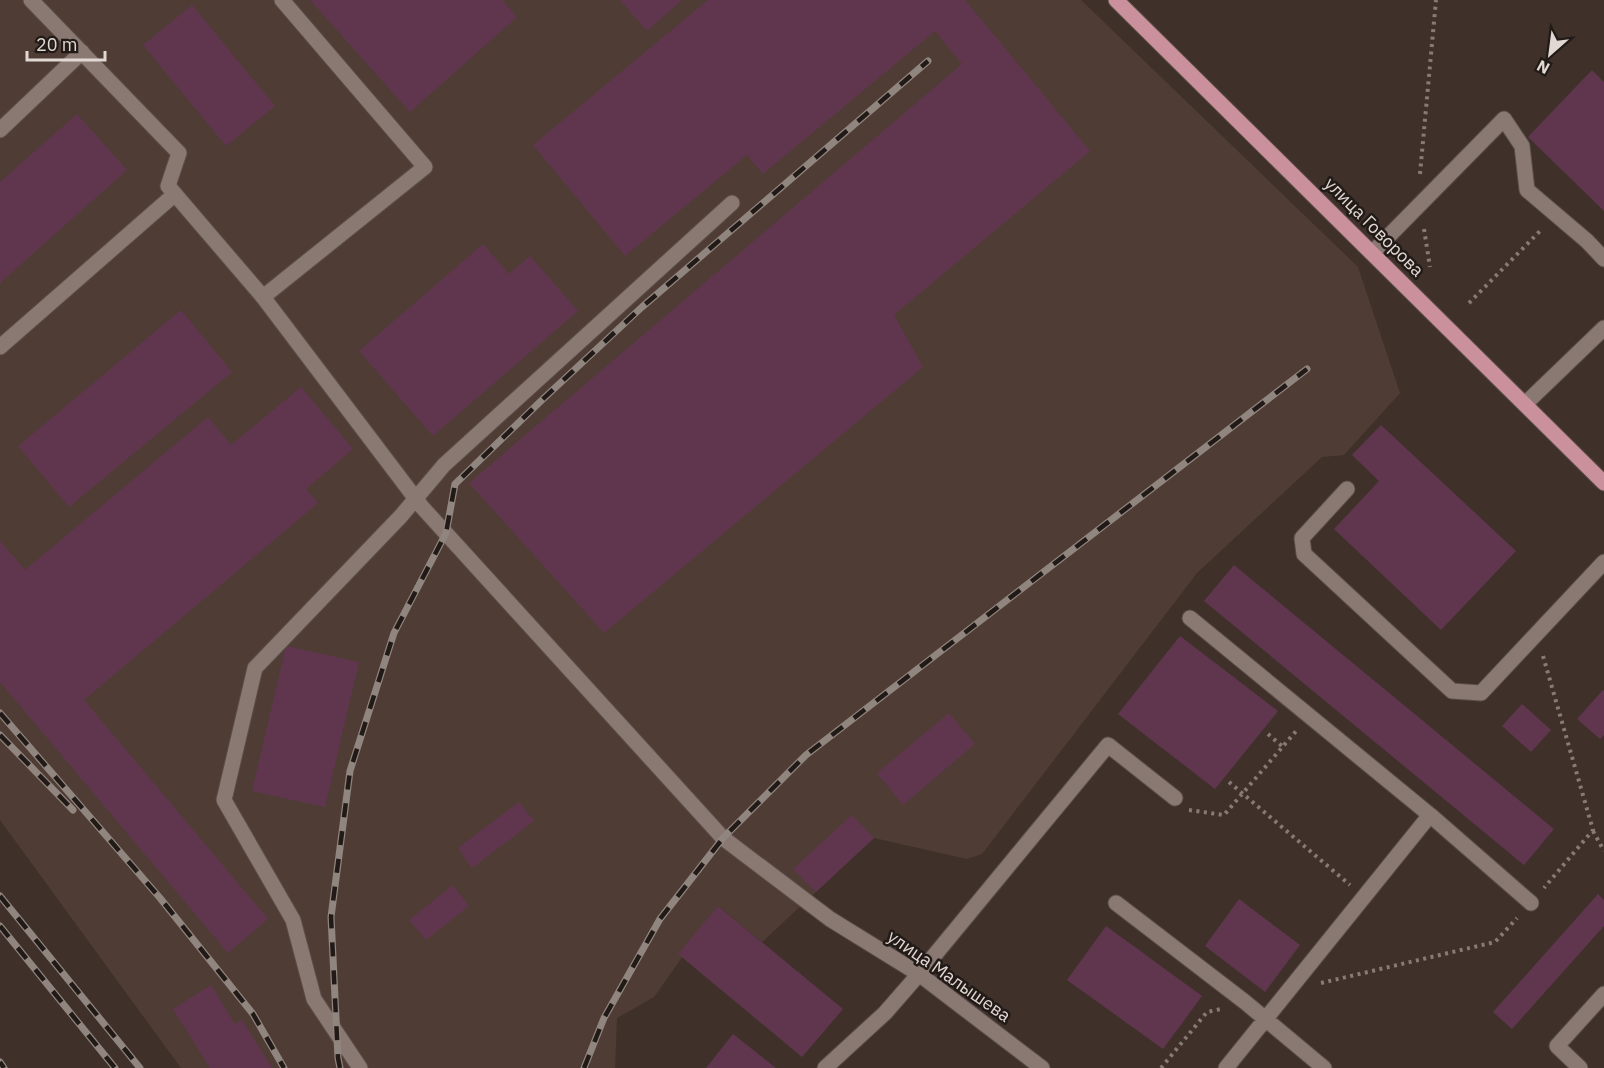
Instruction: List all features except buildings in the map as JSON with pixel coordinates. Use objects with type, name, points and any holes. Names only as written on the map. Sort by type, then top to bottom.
[{"type":"main road","name":"улица Говорова","points":[[1122,2],[1604,483]]},
{"type":"street","points":[[0,347],[175,194],[168,186],[179,153],[31,0]]},
{"type":"street","points":[[263,297],[425,167],[282,0]]},
{"type":"street","points":[[0,130],[82,52]]},
{"type":"street","points":[[1372,253],[1504,118],[1522,146],[1527,190],[1587,241],[1604,259]]},
{"type":"street","name":"улица Малышева","points":[[175,194],[263,297],[416,498],[723,838],[830,919],[919,974],[1042,1068]]},
{"type":"street","points":[[360,1068],[314,999],[292,920],[224,800],[255,668],[401,516],[444,465],[732,203]]},
{"type":"street","points":[[1525,404],[1604,327]]},
{"type":"street","points":[[1347,489],[1302,538],[1304,554],[1452,691],[1480,693],[1604,562]]},
{"type":"street","points":[[1190,618],[1430,815],[1531,903]]},
{"type":"street","points":[[825,1068],[885,1013],[1108,745],[1175,798]]},
{"type":"street","points":[[1226,1068],[1430,815]]},
{"type":"street","points":[[1116,903],[1245,1002],[1324,1068]]},
{"type":"street","points":[[1580,1068],[1557,1046],[1604,994]]},
{"type":"path","points":[[1430,267],[1418,193],[1436,0]]},
{"type":"path","points":[[1468,303],[1556,214]]},
{"type":"path","points":[[1536,634],[1593,830],[1604,851]]},
{"type":"path","points":[[1175,798],[1189,811],[1224,815],[1309,716]]},
{"type":"path","points":[[1268,734],[1283,747]]},
{"type":"path","points":[[1229,782],[1364,897]]},
{"type":"path","points":[[1288,991],[1495,942],[1593,830]]},
{"type":"path","points":[[1161,1068],[1207,1012],[1245,1002]]},
{"type":"shaded area","points":[[0,0],[1081,0],[1358,267],[1400,393],[1344,455],[1322,457],[1197,573],[982,854],[967,859],[874,838],[762,942],[718,906],[654,997],[617,1018],[615,1068],[181,1068],[0,820]]},
{"type":"railway","points":[[340,1068],[331,917],[350,771],[394,633],[446,533],[455,484],[642,307],[928,61]]},
{"type":"railway","points":[[584,1068],[604,1018],[660,919],[723,838],[806,755],[1307,369]]},
{"type":"railway","points":[[0,713],[160,898],[253,1014],[284,1068]]},
{"type":"railway","points":[[0,735],[73,810]]},
{"type":"railway","points":[[0,896],[140,1068]]},
{"type":"railway","points":[[0,926],[115,1068]]},
{"type":"railway","points":[[0,1062],[4,1068]]}]
